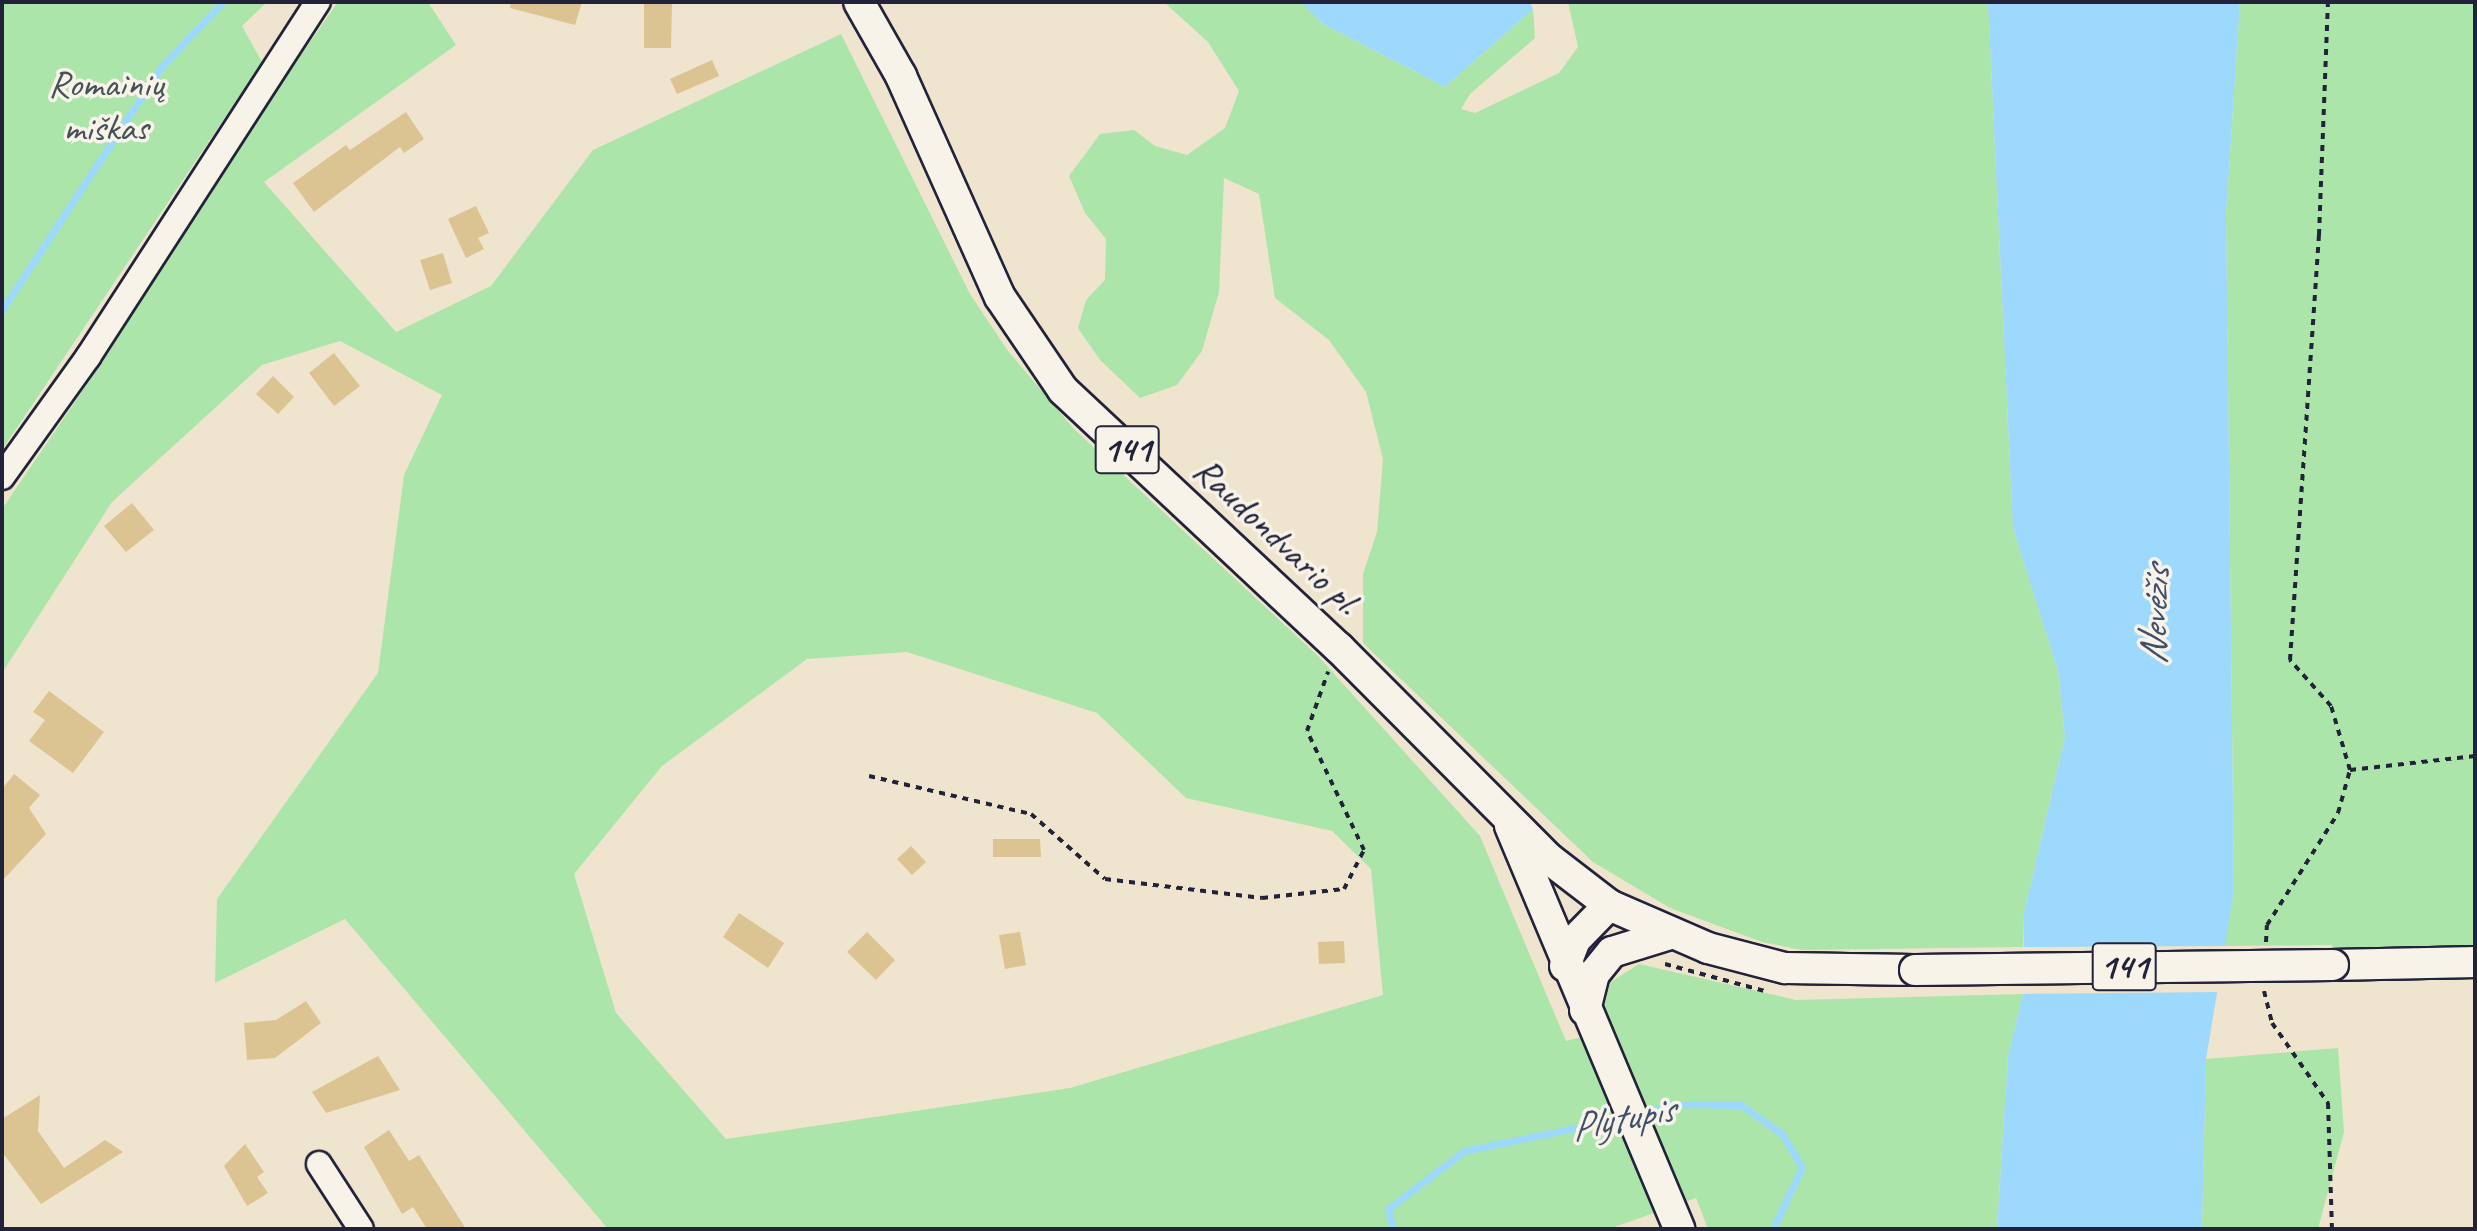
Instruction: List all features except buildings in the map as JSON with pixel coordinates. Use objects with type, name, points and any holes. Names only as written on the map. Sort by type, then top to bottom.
[{"type":"main road","name":"Raudondvario pl.","points":[[859,2],[901,76],[994,285],[1030,348],[1063,390],[1339,648],[1557,865],[1609,905]]},
{"type":"main road","name":"Raudondvario pl.","points":[[1506,816],[1565,966],[1679,1229]]},
{"type":"main road","name":"141","points":[[1609,905],[1670,934],[1785,968],[1915,970],[2475,962]]},
{"type":"main road","points":[[1609,905],[1612,952]]},
{"type":"main road","points":[[1565,966],[1575,940],[1609,905]]},
{"type":"main road","points":[[1585,1010],[1594,974],[1612,952],[1670,934]]},
{"type":"street","points":[[2,477],[88,357],[318,2]]},
{"type":"street","points":[[319,1164],[361,1229]]},
{"type":"path","points":[[2265,954],[2267,925],[2338,813],[2350,770],[2331,706],[2290,660],[2319,235],[2328,2]]},
{"type":"path","points":[[869,776],[1031,814],[1105,879],[1262,898],[1344,889],[1364,850],[1307,731],[1339,648]]},
{"type":"path","points":[[2350,770],[2475,756]]},
{"type":"path","points":[[2264,983],[2272,1023],[2328,1103],[2332,1229]]},
{"type":"green space","name":"Romainių miškas","points":[[2,2],[267,2],[242,26],[262,62],[2,450]]},
{"type":"green space","points":[[338,2],[428,2],[456,45],[264,182],[396,332],[491,286],[593,150],[841,34],[970,294],[1008,351],[1074,429],[1318,656],[1480,836],[1566,1041],[1609,1030],[1598,1014],[1606,985],[1639,964],[1796,1000],[2023,994],[2008,1056],[1997,1229],[1708,1229],[1696,1198],[1609,1229],[608,1229],[345,919],[215,983],[217,899],[378,673],[404,475],[442,395],[340,341],[262,365],[112,502],[2,673],[2,509],[113,346],[227,161]],"holes":[[[907,652],[1097,713],[1186,798],[1332,831],[1371,869],[1383,995],[1070,1088],[726,1139],[616,1013],[574,874],[662,766],[807,659]]]},
{"type":"green space","points":[[1164,2],[1300,2],[1323,24],[1445,87],[1533,9],[1535,38],[1470,94],[1461,109],[1475,113],[1559,73],[1578,47],[1568,2],[1988,2],[2013,528],[2058,671],[2065,737],[2024,913],[2023,947],[1802,950],[1762,942],[1670,908],[1593,862],[1363,643],[1363,574],[1377,532],[1383,459],[1366,392],[1329,340],[1275,298],[1259,194],[1224,178],[1219,292],[1202,351],[1177,385],[1140,398],[1100,360],[1078,328],[1086,300],[1105,280],[1106,239],[1085,213],[1069,176],[1100,134],[1134,130],[1155,146],[1187,155],[1225,128],[1239,91],[1208,42]]},
{"type":"green space","points":[[2240,2],[2475,2],[2475,945],[2333,952],[2332,945],[2224,946],[2234,891],[2226,214]]},
{"type":"green space","points":[[2338,1048],[2344,1132],[2318,1229],[2202,1229],[2206,1059]]},
{"type":"water","points":[[1300,2],[1530,2],[1533,9],[1445,87],[1323,24]]},
{"type":"water","name":"Nevėžis","points":[[1988,2],[2240,2],[2226,214],[2234,891],[2206,1059],[2202,1229],[1997,1229],[2008,1056],[2023,994],[2024,913],[2065,737],[2058,671],[2013,528]]},
{"type":"pier","points":[[2228,946],[2221,992],[2019,994],[2019,947]]},
{"type":"waterway","points":[[2,310],[161,67],[223,2]]},
{"type":"waterway","name":"Plytupis","points":[[1638,1114],[1675,1104],[1741,1105],[1782,1134],[1802,1167],[1773,1229]]},
{"type":"waterway","name":"Plytupis","points":[[1393,1229],[1388,1209],[1464,1151],[1623,1118]]}]
